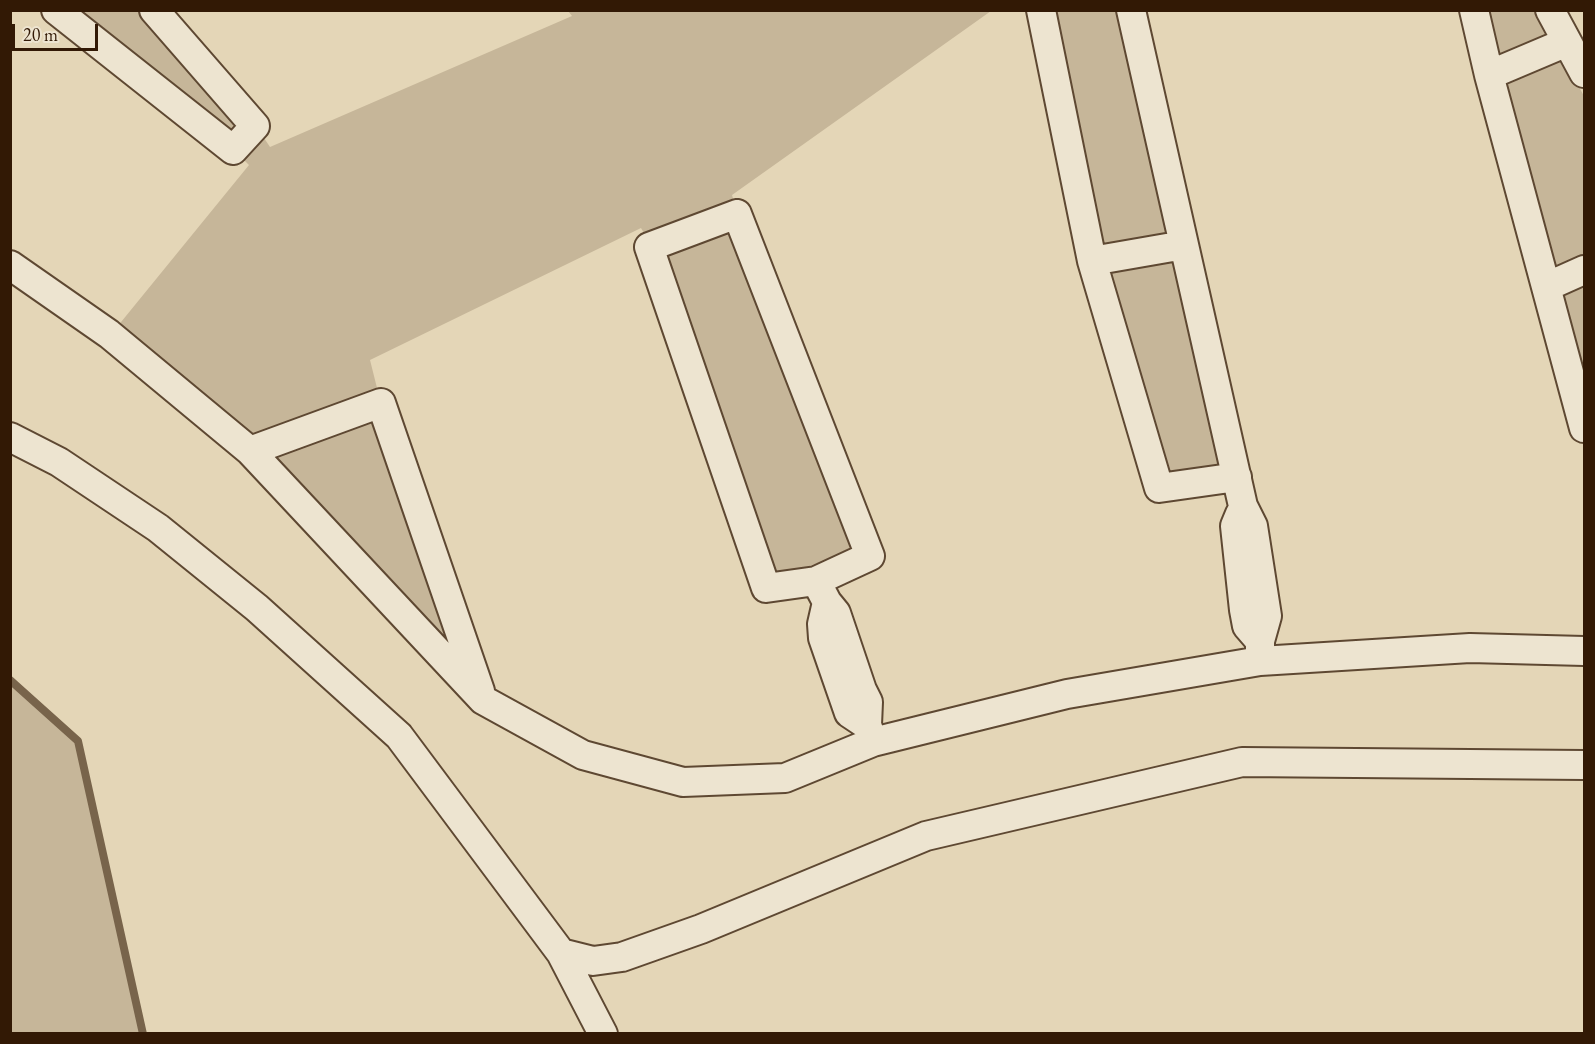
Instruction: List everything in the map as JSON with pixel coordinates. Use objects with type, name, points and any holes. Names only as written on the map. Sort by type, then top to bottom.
[{"type":"street","points":[[56,10],[233,150],[255,126],[154,10]]},
{"type":"street","points":[[1041,10],[1092,261],[1159,488],[1237,477]]},
{"type":"street","points":[[1131,10],[1243,506],[1235,526],[1238,568],[1247,626],[1260,651]]},
{"type":"street","points":[[1474,10],[1489,75],[1584,428]]},
{"type":"street","points":[[1550,10],[1584,73]]},
{"type":"street","points":[[1489,75],[1567,42]]},
{"type":"street","points":[[737,214],[870,556],[822,591],[766,588],[649,247],[737,214]]},
{"type":"street","points":[[1092,261],[1184,245]]},
{"type":"street","points":[[10,265],[110,334],[250,451],[483,700],[583,755],[683,782],[785,778],[870,734],[1067,694],[1260,651],[1470,648],[1584,651]]},
{"type":"street","points":[[1546,287],[1584,270]]},
{"type":"street","points":[[250,451],[381,402],[483,700]]},
{"type":"street","points":[[10,437],[59,462],[158,528],[257,608],[399,736],[561,953],[603,1034]]},
{"type":"street","points":[[822,591],[836,613],[868,702],[870,734]]},
{"type":"street","points":[[561,953],[593,961],[622,957],[701,929],[926,837],[1242,762],[1584,765]]},
{"type":"shaded area","points":[[68,11],[143,11],[247,125],[231,142]]},
{"type":"shaded area","points":[[568,11],[991,11],[732,195],[736,209],[648,240],[641,228],[370,360],[380,400],[253,442],[117,327],[249,165],[236,152],[258,129],[270,147],[572,16]]},
{"type":"shaded area","points":[[1046,11],[1124,11],[1178,236],[1097,253]]},
{"type":"shaded area","points":[[1483,11],[1541,11],[1554,36],[1495,62]]},
{"type":"shaded area","points":[[1561,55],[1584,96],[1584,255],[1552,268],[1501,83]]},
{"type":"shaded area","points":[[731,231],[856,550],[771,579],[664,252]]},
{"type":"shaded area","points":[[1176,257],[1224,472],[1164,481],[1102,268]]},
{"type":"shaded area","points":[[1584,280],[1584,380],[1560,291]]},
{"type":"shaded area","points":[[373,419],[469,675],[270,456]]},
{"type":"shaded area","points":[[11,680],[78,741],[143,1033],[11,1033]]},
{"type":"waterway","points":[[10,680],[78,741],[143,1034]]}]
